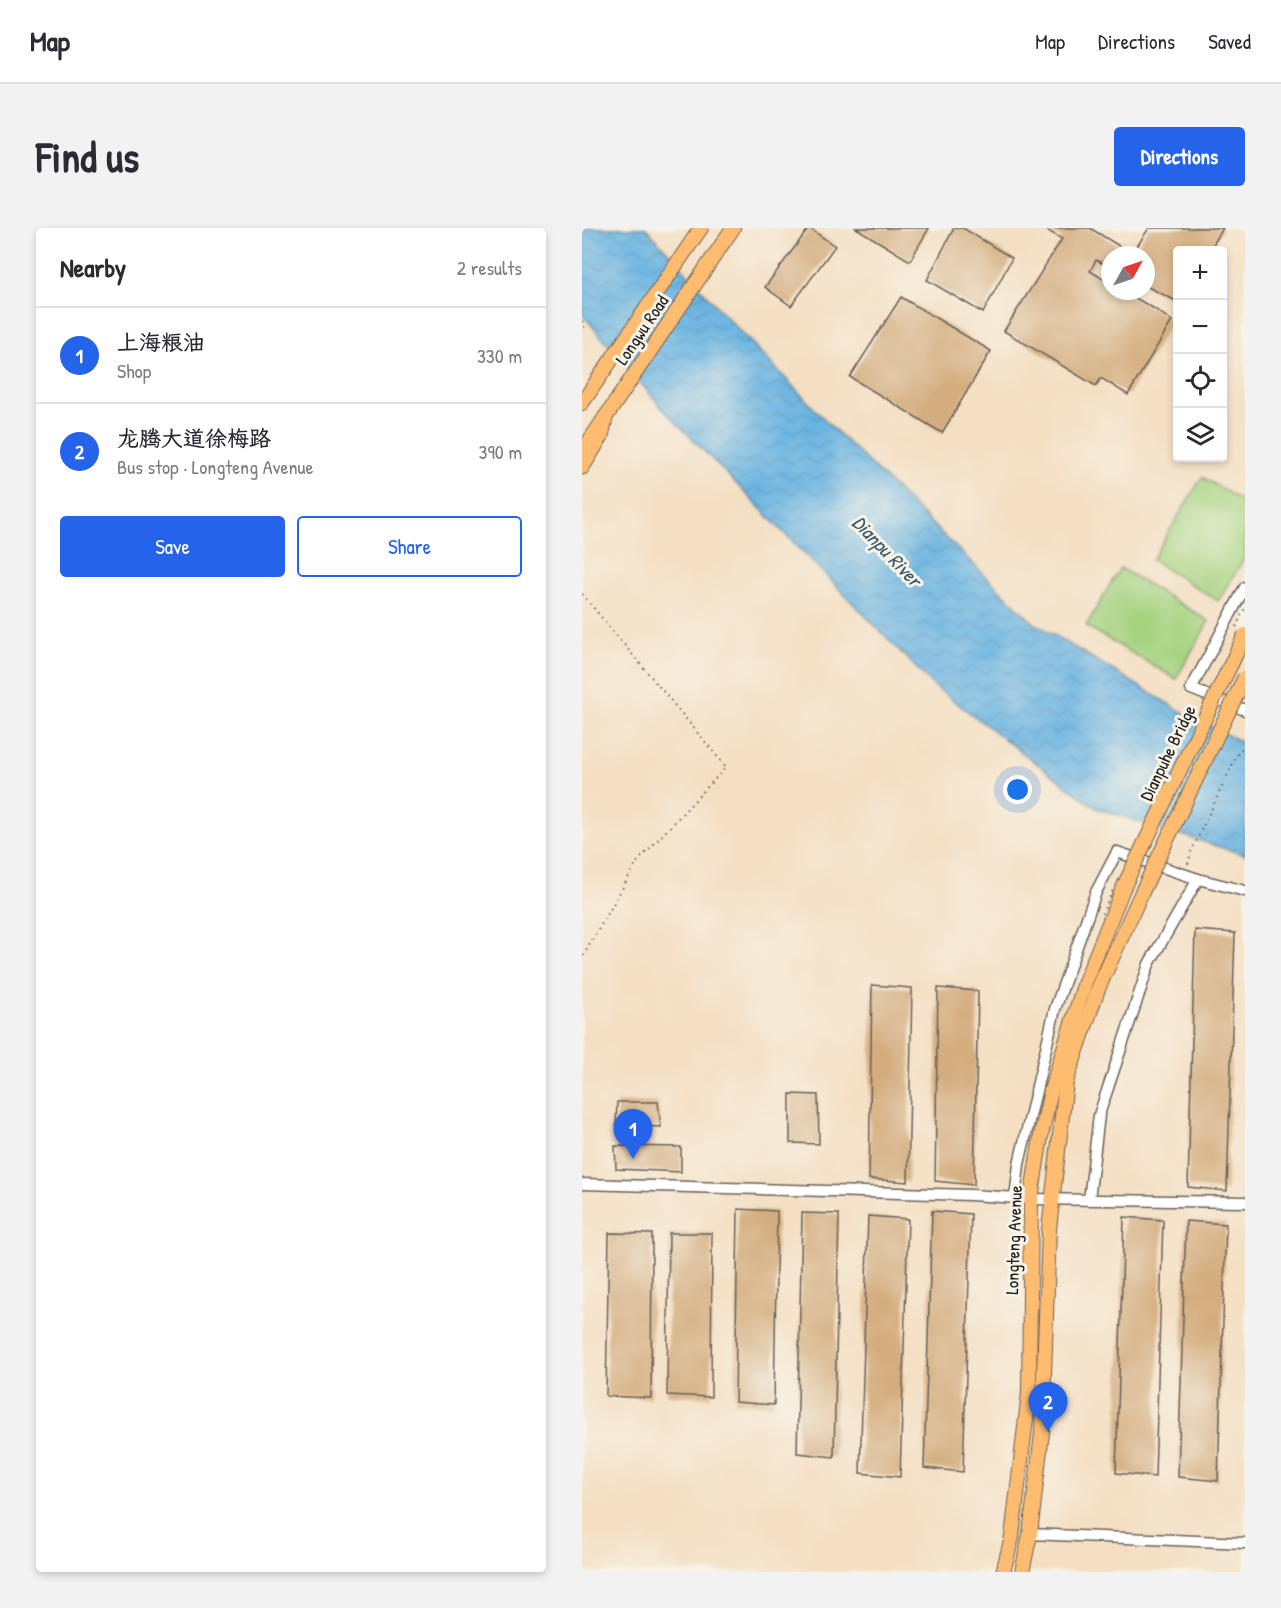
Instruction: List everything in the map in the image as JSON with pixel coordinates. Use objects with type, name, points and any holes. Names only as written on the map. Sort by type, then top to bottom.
[{"type":"highway","points":[[582,467],[601,436],[605,418]]},
{"type":"main road","name":"Longwu Road","points":[[582,403],[700,228]]},
{"type":"main road","name":"Longwu Road","points":[[582,452],[733,228]]},
{"type":"main road","name":"Dianpuhe Bridge","points":[[1124,886],[1245,635]]},
{"type":"main road","name":"Dianpuhe Bridge","points":[[1141,894],[1245,677]]},
{"type":"main road","name":"Longteng Avenue","points":[[1003,1572],[1012,1537],[1029,1393],[1031,1199],[1041,1136],[1051,1090],[1085,982],[1124,886]]},
{"type":"main road","name":"Longteng Avenue","points":[[1022,1572],[1030,1534],[1042,1433],[1049,1229],[1066,1082],[1098,989],[1141,894]]},
{"type":"street","points":[[1245,587],[1191,689],[1245,710]]},
{"type":"street","points":[[1015,1198],[1019,1164],[1055,1009],[1096,892],[1117,852],[1198,879],[1245,891]]},
{"type":"street","points":[[1089,1200],[1099,1115],[1149,964],[1198,879]]},
{"type":"street","points":[[582,1184],[971,1195],[1031,1199],[1245,1202]]},
{"type":"street","points":[[1030,1534],[1245,1543]]},
{"type":"path","points":[[582,321],[585,325],[582,331]]},
{"type":"path","points":[[582,594],[726,767],[638,861],[582,958]]},
{"type":"path","points":[[1185,875],[1191,852],[1238,753],[1245,745]]},
{"type":"green space","points":[[1202,477],[1245,503],[1245,557],[1218,601],[1152,560]]},
{"type":"green space","points":[[1120,568],[1209,621],[1176,679],[1086,626]]},
{"type":"water","name":"Dianpu River","points":[[582,228],[646,228],[722,312],[831,426],[1034,623],[1182,712],[1245,744],[1245,855],[1096,808],[934,686],[661,407],[582,314]]},
{"type":"building","points":[[809,228],[835,246],[791,306],[765,287]]},
{"type":"building","points":[[856,228],[929,228],[910,261]]},
{"type":"building","points":[[954,228],[963,228],[1012,258],[983,313],[927,280]]},
{"type":"building","points":[[1043,228],[1090,228],[1119,246],[1101,246],[1101,262],[1096,260],[1090,271],[1101,278],[1101,300],[1139,300],[1172,321],[1128,395],[1101,378],[1096,386],[1004,331],[1062,239]]},
{"type":"building","points":[[1149,228],[1223,228],[1212,246],[1173,246],[1173,300],[1155,290],[1155,246],[1137,246]]},
{"type":"building","points":[[901,297],[991,351],[942,433],[850,377]]},
{"type":"building","points":[[1195,930],[1235,933],[1227,1191],[1188,1187]]},
{"type":"building","points":[[872,985],[912,988],[908,1182],[869,1179]]},
{"type":"building","points":[[938,988],[978,991],[974,1185],[935,1181]]},
{"type":"building","points":[[790,1094],[818,1095],[819,1144],[790,1143]]},
{"type":"building","points":[[617,1102],[658,1102],[661,1127],[616,1125]]},
{"type":"building","points":[[615,1146],[681,1147],[681,1172],[616,1169]]},
{"type":"building","points":[[738,1209],[777,1211],[774,1405],[735,1402]]},
{"type":"building","points":[[932,1211],[971,1214],[963,1472],[924,1468]]},
{"type":"building","points":[[802,1213],[839,1214],[834,1457],[797,1453]]},
{"type":"building","points":[[868,1216],[908,1219],[900,1477],[860,1473]]},
{"type":"building","points":[[1124,1217],[1163,1220],[1155,1477],[1116,1473]]},
{"type":"building","points":[[1186,1221],[1226,1224],[1218,1481],[1178,1477]]},
{"type":"building","points":[[609,1233],[652,1234],[651,1398],[606,1396]]},
{"type":"building","points":[[669,1233],[712,1233],[711,1397],[667,1395]]},
{"type":"place","name":"上海粮油","points":[[633,1159]]},
{"type":"place","name":"龙腾大道徐梅路","points":[[1048,1432]]}]
